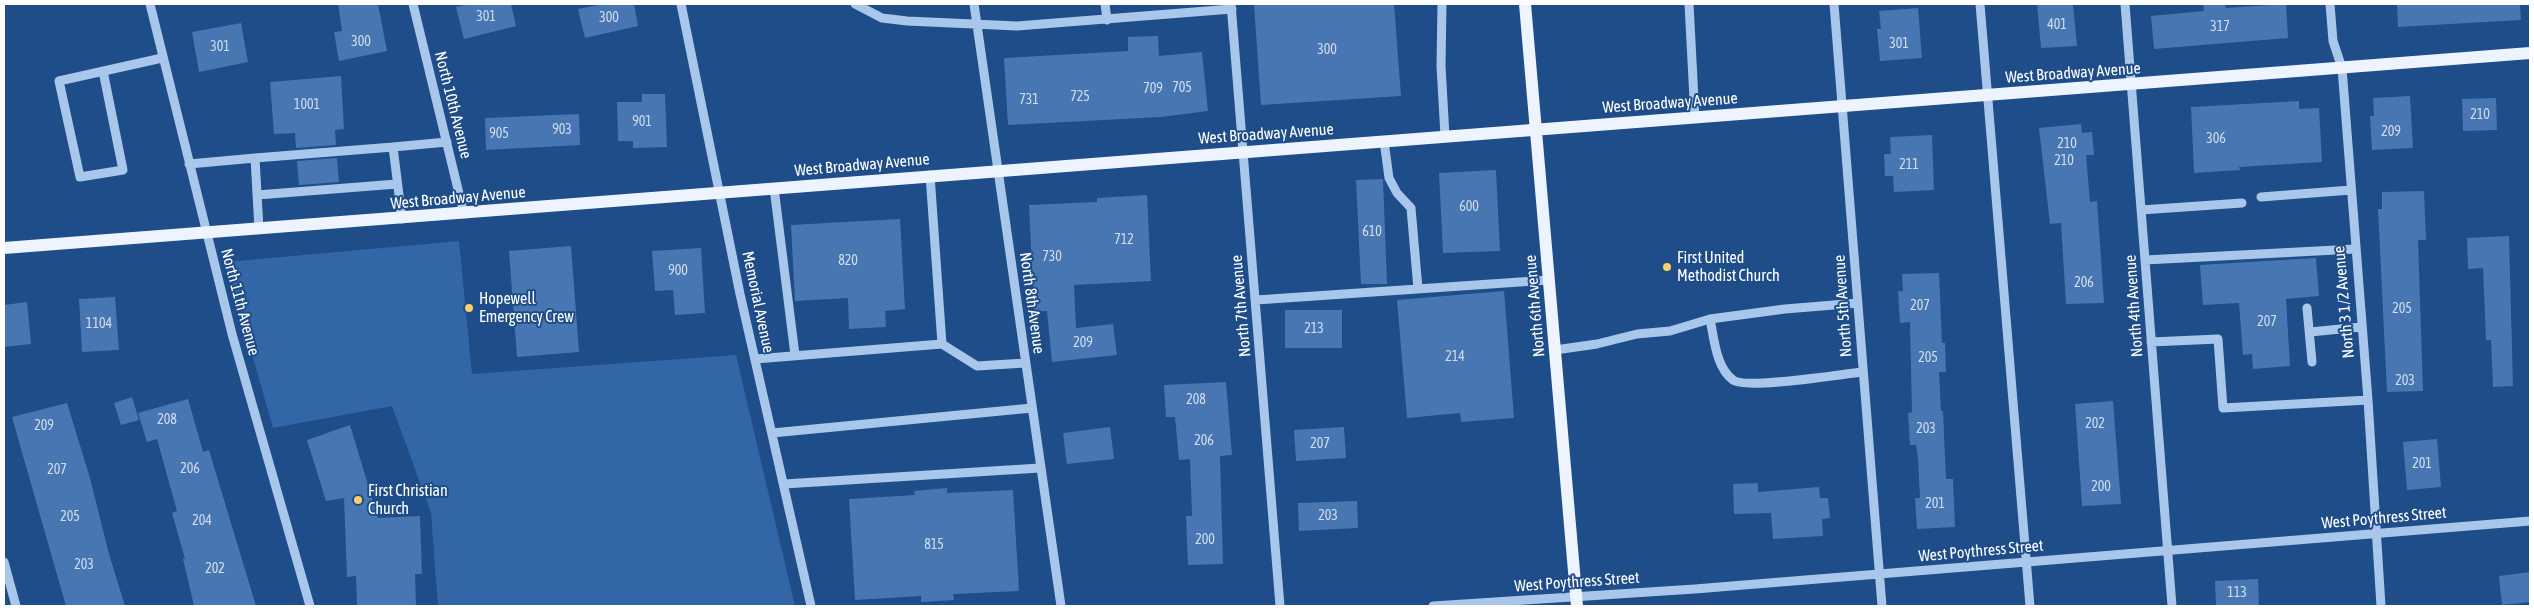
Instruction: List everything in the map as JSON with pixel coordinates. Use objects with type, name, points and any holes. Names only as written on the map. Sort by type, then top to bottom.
[{"type":"main road","name":"North 6th Avenue","points":[[1525,4],[1576,602]]},
{"type":"main road","name":"West Broadway Avenue","points":[[4,248],[402,219],[998,170],[1988,96],[2530,53]]},
{"type":"street","name":"North 11th Avenue","points":[[150,4],[234,344],[310,606]]},
{"type":"street","name":"North 10th Avenue","points":[[413,4],[464,214]]},
{"type":"street","name":"Memorial Avenue","points":[[681,4],[755,359],[811,606]]},
{"type":"street","points":[[855,4],[882,18],[1017,26],[1107,20],[1231,6]]},
{"type":"street","name":"North 8th Avenue","points":[[974,4],[1061,606]]},
{"type":"street","points":[[1105,4],[1107,20]]},
{"type":"street","points":[[1442,4],[1441,66],[1445,136]]},
{"type":"street","points":[[1689,4],[1695,118]]},
{"type":"street","name":"North 5th Avenue","points":[[1834,4],[1882,606]]},
{"type":"street","points":[[1980,4],[2030,606]]},
{"type":"street","name":"North 4th Avenue","points":[[2125,4],[2172,606]]},
{"type":"street","name":"North 3 1/2 Avenue","points":[[2330,4],[2333,41],[2342,68],[2350,190],[2368,400],[2381,606]]},
{"type":"street","name":"North 7th Avenue","points":[[1231,6],[1280,606]]},
{"type":"street","points":[[103,71],[123,170],[80,177],[59,81],[103,71],[162,58]]},
{"type":"street","points":[[1384,141],[1389,178],[1397,193],[1411,208],[1418,289]]},
{"type":"street","points":[[189,164],[447,142]]},
{"type":"street","points":[[393,147],[402,219]]},
{"type":"street","points":[[255,158],[259,229]]},
{"type":"street","points":[[930,176],[942,344]]},
{"type":"street","points":[[257,196],[397,184]]},
{"type":"street","points":[[774,188],[795,355]]},
{"type":"street","points":[[2262,197],[2350,190]]},
{"type":"street","points":[[2141,210],[2242,203]]},
{"type":"street","points":[[2145,260],[2355,249]]},
{"type":"street","points":[[1256,300],[1549,280]]},
{"type":"street","points":[[1555,350],[1597,344],[1637,334],[1670,331],[1710,320],[1785,309],[1858,303]]},
{"type":"street","points":[[2307,308],[2312,362]]},
{"type":"street","points":[[1710,320],[1719,358],[1732,380],[1765,383],[1863,372]]},
{"type":"street","points":[[2310,332],[2361,327]]},
{"type":"street","points":[[2152,342],[2218,339],[2223,408],[2368,400]]},
{"type":"street","points":[[755,359],[942,344],[977,366],[1025,363]]},
{"type":"street","points":[[772,432],[1032,408]]},
{"type":"street","points":[[784,484],[1040,468]]},
{"type":"street","name":"West Poythress Street","points":[[1433,606],[1576,602],[2530,521]]},
{"type":"street","points":[[4,562],[16,606]]},
{"type":"shaded area","points":[[459,241],[472,374],[736,355],[795,606],[438,606],[431,513],[392,406],[273,428],[226,262]]},
{"type":"building","points":[[338,4],[378,4],[387,51],[339,61],[334,32],[342,31]]},
{"type":"building","points":[[469,4],[511,4],[516,26],[464,39],[456,7]]},
{"type":"building","points":[[604,4],[634,4],[638,26],[585,38],[578,9]]},
{"type":"building","points":[[1254,4],[1394,4],[1401,96],[1261,105]]},
{"type":"building","points":[[2037,4],[2073,4],[2077,46],[2041,48]]},
{"type":"building","points":[[2203,4],[2225,4],[2226,8],[2286,4],[2288,38],[2154,49],[2151,16],[2204,11]]},
{"type":"building","points":[[2397,4],[2520,4],[2521,20],[2398,27]]},
{"type":"building","points":[[1918,8],[1922,58],[1880,61],[1877,29],[1881,29],[1879,11]]},
{"type":"building","points":[[241,23],[248,62],[199,72],[192,32]]},
{"type":"building","points":[[1158,36],[1159,56],[1202,52],[1208,111],[1161,117],[1008,125],[1004,58],[1128,51],[1128,37]]},
{"type":"building","points":[[341,76],[344,129],[335,130],[336,145],[296,148],[295,133],[274,134],[270,82]]},
{"type":"building","points":[[642,94],[665,94],[667,147],[633,148],[633,141],[618,141],[617,102],[642,102]]},
{"type":"building","points":[[2410,96],[2413,148],[2372,150],[2370,116],[2374,116],[2373,98]]},
{"type":"building","points":[[2496,98],[2497,130],[2463,131],[2462,99]]},
{"type":"building","points":[[2299,101],[2299,109],[2319,108],[2322,162],[2239,167],[2240,170],[2194,173],[2191,107]]},
{"type":"building","points":[[579,114],[580,145],[486,150],[485,118]]},
{"type":"building","points":[[2081,124],[2082,133],[2092,132],[2094,155],[2086,155],[2090,202],[2097,201],[2104,303],[2066,304],[2061,223],[2050,224],[2039,128]]},
{"type":"building","points":[[1932,135],[1934,190],[1894,192],[1893,176],[1885,176],[1884,154],[1891,154],[1890,137]]},
{"type":"building","points":[[337,158],[339,182],[299,185],[297,161]]},
{"type":"building","points":[[1496,170],[1500,251],[1443,253],[1439,173]]},
{"type":"building","points":[[1383,179],[1387,284],[1361,284],[1356,180]]},
{"type":"building","points":[[2424,191],[2426,240],[2418,240],[2423,391],[2387,392],[2378,209],[2382,209],[2382,192]]},
{"type":"building","points":[[1147,195],[1151,281],[1074,285],[1076,328],[1113,324],[1117,355],[1052,362],[1047,311],[1034,311],[1029,205],[1097,202],[1097,198]]},
{"type":"building","points":[[900,219],[905,309],[885,311],[886,327],[849,329],[848,298],[795,301],[791,225]]},
{"type":"building","points":[[2509,236],[2513,386],[2493,387],[2491,340],[2486,340],[2483,268],[2468,269],[2467,238]]},
{"type":"building","points":[[571,246],[579,352],[517,357],[509,251]]},
{"type":"building","points":[[701,248],[705,313],[675,315],[673,290],[655,291],[652,251]]},
{"type":"building","points":[[2316,258],[2319,296],[2286,299],[2290,366],[2253,369],[2252,354],[2243,355],[2239,303],[2203,305],[2200,265]]},
{"type":"building","points":[[1939,273],[1942,343],[1945,343],[1946,372],[1939,372],[1941,411],[1943,411],[1946,479],[1953,479],[1955,527],[1917,529],[1915,498],[1920,498],[1918,458],[1916,445],[1910,445],[1908,413],[1912,412],[1910,322],[1900,323],[1898,291],[1903,291],[1902,274]]},
{"type":"building","points":[[1504,291],[1514,418],[1461,422],[1460,413],[1407,418],[1397,300]]},
{"type":"building","points":[[115,297],[119,350],[82,352],[79,299]]},
{"type":"building","points":[[27,302],[31,344],[4,347],[4,305]]},
{"type":"building","points":[[1285,310],[1342,310],[1342,348],[1285,348]]},
{"type":"building","points":[[1226,382],[1232,455],[1220,456],[1223,564],[1188,565],[1186,516],[1192,516],[1190,459],[1179,460],[1175,417],[1166,417],[1164,385]]},
{"type":"building","points":[[132,397],[139,420],[121,425],[114,403]]},
{"type":"building","points":[[188,399],[203,452],[209,450],[256,606],[194,606],[183,559],[185,559],[172,513],[177,511],[157,439],[147,442],[138,413]]},
{"type":"building","points":[[2113,401],[2121,504],[2082,506],[2075,404]]},
{"type":"building","points":[[67,403],[90,478],[109,554],[125,606],[66,606],[21,449],[12,417]]},
{"type":"building","name":"First Christian Church","points":[[350,425],[378,518],[420,516],[422,574],[415,574],[416,606],[357,606],[356,576],[347,577],[344,498],[326,501],[307,440]]},
{"type":"building","points":[[1110,427],[1114,459],[1067,464],[1063,433]]},
{"type":"building","points":[[1344,427],[1346,458],[1296,461],[1294,430]]},
{"type":"building","points":[[2437,439],[2441,487],[2407,490],[2403,442]]},
{"type":"building","points":[[1758,483],[1758,492],[1819,487],[1820,498],[1828,498],[1830,518],[1822,519],[1823,536],[1773,539],[1771,513],[1734,514],[1733,484]]},
{"type":"building","points":[[947,488],[947,493],[1013,490],[1019,591],[953,594],[954,600],[921,602],[921,596],[855,600],[849,499],[915,495],[914,491]]},
{"type":"building","points":[[1357,501],[1358,528],[1299,531],[1298,503]]},
{"type":"building","points":[[2530,572],[2530,602],[2502,605],[2499,576]]},
{"type":"building","points":[[2258,579],[2259,606],[2216,606],[2215,581]]},
{"type":"place","name":"First United Methodist Church","points":[[1667,267]]},
{"type":"place","name":"Hopewell Emergency Crew","points":[[469,308]]},
{"type":"place","name":"First Christian Church","points":[[358,500]]}]
